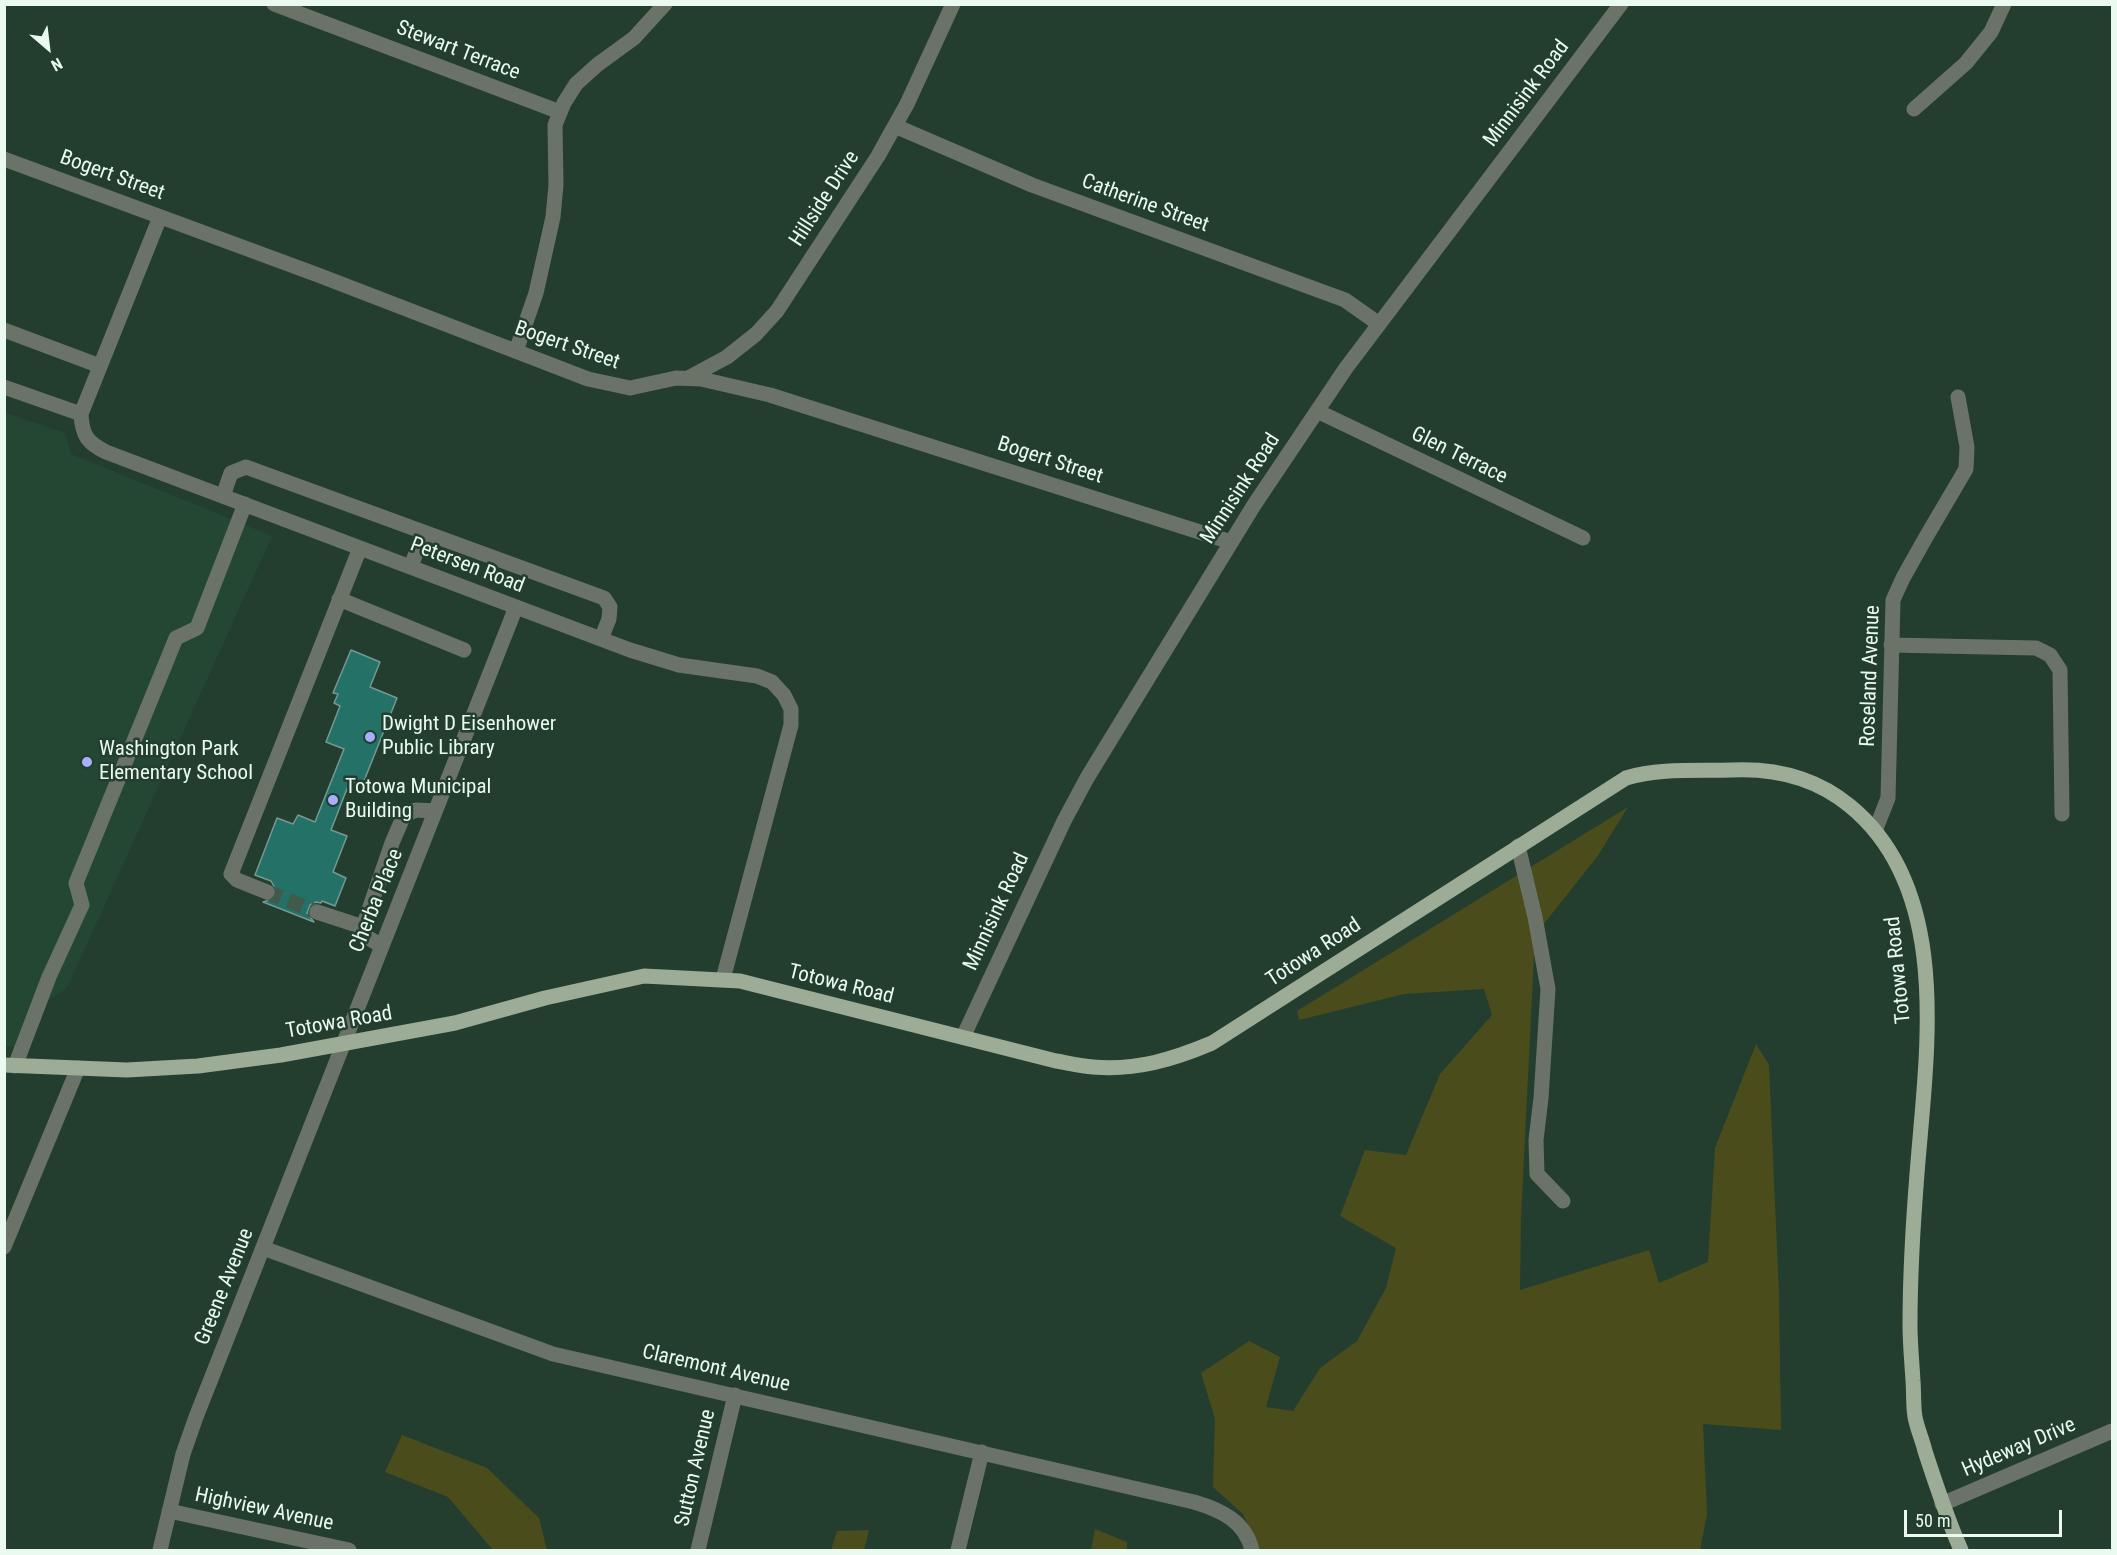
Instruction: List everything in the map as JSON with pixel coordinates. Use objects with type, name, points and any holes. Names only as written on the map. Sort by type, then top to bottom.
[{"type":"main road","name":"Totowa Road","points":[[10,1066],[127,1070],[198,1066],[455,1023],[545,998],[644,976],[740,981],[1056,1060],[1093,1067],[1127,1067],[1174,1059],[1212,1043],[1626,778],[1644,772],[1752,769],[1786,774],[1814,783],[1839,797],[1864,817],[1900,868],[1911,897],[1921,939],[1926,978],[1927,1047],[1916,1178],[1910,1326],[1915,1417],[1942,1504],[1961,1551]]},
{"type":"street","name":"Stewart Terrace","points":[[274,4],[560,112]]},
{"type":"street","points":[[516,351],[536,293],[553,217],[556,185],[555,125],[560,112],[576,84],[597,65],[634,39],[665,4]]},
{"type":"street","name":"Hillside Drive","points":[[688,378],[727,357],[756,334],[777,311],[878,156],[930,56],[953,4]]},
{"type":"street","name":"Minnisink Road","points":[[963,1037],[1073,804],[1117,727],[1232,542],[1317,411],[1379,324],[1621,4]]},
{"type":"street","points":[[1914,109],[1966,63],[1991,32],[2004,4]]},
{"type":"street","name":"Catherine Street","points":[[895,126],[1032,185],[1345,300],[1379,324]]},
{"type":"street","name":"Bogert Street","points":[[4,159],[588,379],[611,386],[630,388],[676,378],[701,379],[770,395],[1232,542]]},
{"type":"street","points":[[4,387],[81,414],[160,217]]},
{"type":"street","points":[[4,330],[100,366]]},
{"type":"street","name":"Roseland Avenue","points":[[1875,831],[1888,798],[1893,600],[1920,547],[1966,469],[1967,447],[1958,397]]},
{"type":"street","name":"Glen Terrace","points":[[1317,411],[1583,538]]},
{"type":"street","name":"Petersen Road","points":[[81,414],[81,428],[91,444],[223,496],[601,639],[679,665],[757,676],[772,682],[784,695],[791,709],[791,725],[723,980]]},
{"type":"street","points":[[223,496],[231,473],[246,467],[604,598],[610,607],[609,619],[601,639]]},
{"type":"street","points":[[10,1066],[82,905],[76,883],[176,638],[197,628],[245,504]]},
{"type":"street","points":[[411,567],[423,532]]},
{"type":"street","points":[[267,892],[231,874],[360,548]]},
{"type":"street","points":[[339,600],[464,650]]},
{"type":"street","name":"Cherba Place","points":[[344,1043],[516,606]]},
{"type":"street","points":[[1891,645],[2036,648],[2050,655],[2060,670],[2062,814]]},
{"type":"street","points":[[382,946],[365,936],[363,927],[392,843],[404,815],[416,810],[435,811]]},
{"type":"street","points":[[1518,846],[1535,917],[1548,989],[1536,1140],[1537,1174],[1563,1201]]},
{"type":"street","points":[[318,912],[363,927]]},
{"type":"street","name":"Greene Avenue","points":[[160,1551],[183,1454],[344,1043]]},
{"type":"street","points":[[4,1247],[78,1068]]},
{"type":"street","name":"Claremont Avenue","points":[[263,1248],[553,1354],[982,1452],[1214,1508],[1242,1527],[1250,1541],[1252,1551]]},
{"type":"street","name":"Sutton Avenue","points":[[698,1551],[735,1395]]},
{"type":"street","name":"Hydeway Drive","points":[[1942,1504],[2112,1431]]},
{"type":"street","points":[[958,1551],[982,1452]]},
{"type":"street","name":"Highview Avenue","points":[[169,1511],[349,1551]]},
{"type":"shaded area","name":"Washington Park Elementary School","points":[[5,413],[65,433],[71,454],[272,536],[67,988],[48,1001],[31,1042],[16,1047],[5,1046]]},
{"type":"shaded area","points":[[1628,807],[1597,857],[1535,935],[1521,1218],[1520,1290],[1649,1250],[1659,1283],[1708,1262],[1715,1148],[1756,1044],[1769,1065],[1779,1295],[1781,1430],[1703,1424],[1707,1514],[1700,1550],[1260,1550],[1243,1514],[1213,1487],[1215,1419],[1201,1373],[1249,1341],[1280,1357],[1266,1407],[1293,1411],[1320,1368],[1357,1341],[1386,1288],[1396,1248],[1340,1216],[1365,1150],[1406,1155],[1440,1074],[1492,1015],[1484,989],[1404,994],[1299,1020],[1297,1011]]},
{"type":"shaded area","points":[[402,1435],[487,1468],[539,1518],[547,1550],[493,1550],[448,1497],[385,1472]]},
{"type":"shaded area","points":[[1095,1529],[1127,1542],[1127,1550],[1091,1550]]},
{"type":"shaded area","points":[[869,1530],[864,1550],[831,1550],[837,1531]]},
{"type":"building","name":"Totowa Municipal Building","points":[[351,650],[380,662],[370,687],[397,698],[362,786],[350,781],[331,830],[347,836],[333,872],[346,878],[335,906],[322,901],[310,905],[307,913],[314,922],[263,902],[273,899],[276,890],[271,881],[255,875],[277,818],[293,824],[298,815],[315,822],[344,749],[326,742],[340,706],[334,703],[338,694],[333,693]]},
{"type":"tunnel","points":[[267,892],[317,912]]},
{"type":"place","name":"Dwight D Eisenhower Public Library","points":[[370,737]]},
{"type":"place","name":"Washington Park Elementary School","points":[[87,762]]},
{"type":"place","name":"Totowa Municipal Building","points":[[333,800]]}]
